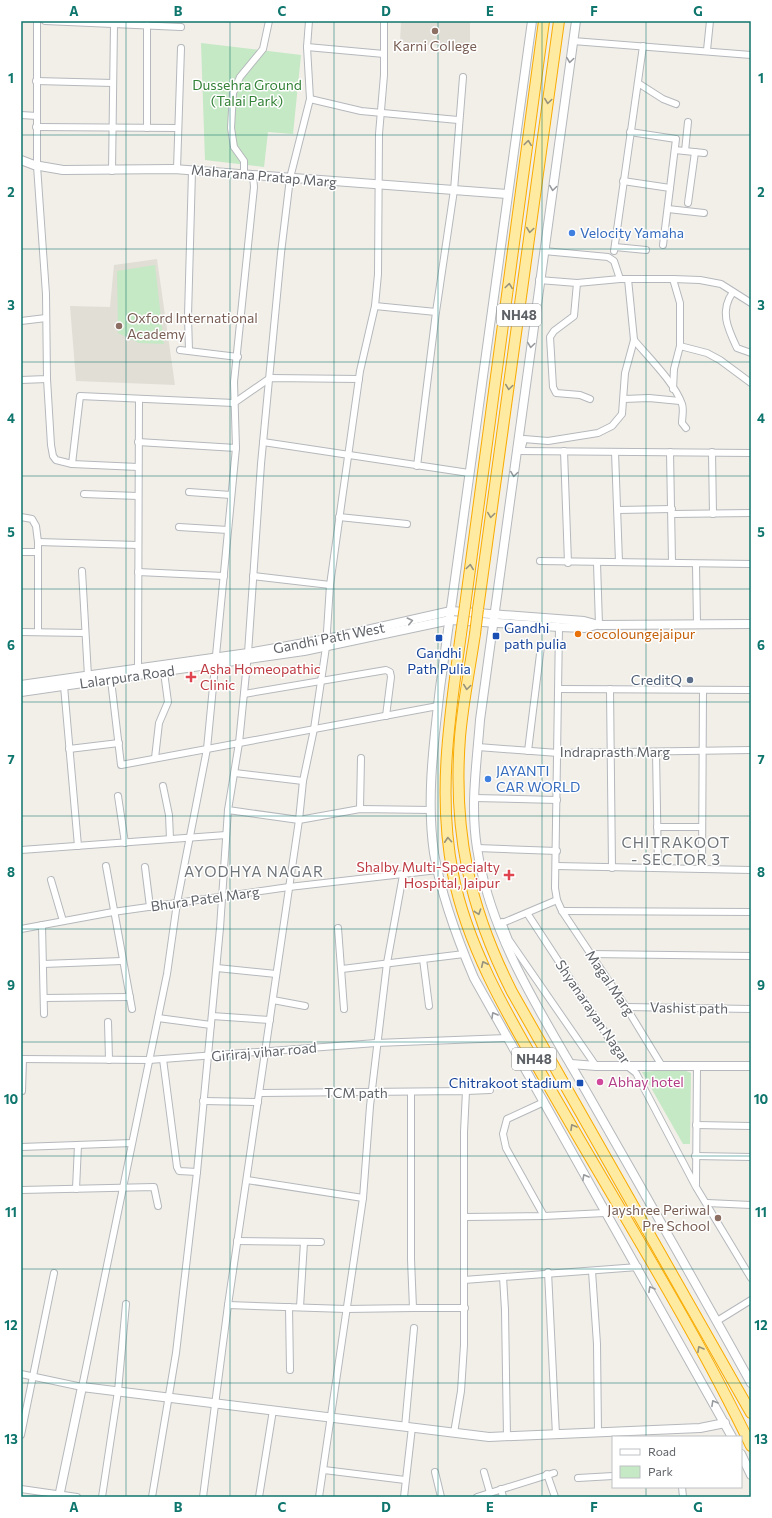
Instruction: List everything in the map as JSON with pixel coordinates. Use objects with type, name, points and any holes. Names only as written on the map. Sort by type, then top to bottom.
[{"type":"highway","name":"NH48","points":[[544,21],[448,727],[446,789],[448,849],[461,904],[477,948],[512,1021],[676,1306],[720,1385],[751,1446]]},
{"type":"highway","name":"NH48","points":[[559,21],[460,734],[459,814],[463,850],[471,891],[486,934],[512,992],[751,1413]]},
{"type":"street","points":[[37,21],[37,166],[46,294],[47,379],[53,456],[56,460],[72,464],[138,467]]},
{"type":"street","points":[[45,21],[180,27]]},
{"type":"street","points":[[244,174],[244,161],[234,147],[231,128],[233,93],[240,77],[263,48],[268,21]]},
{"type":"street","points":[[152,1497],[167,1398],[176,1353],[197,1172],[217,968],[228,810],[239,743],[248,657],[263,442],[290,178],[310,99],[307,47],[309,21]]},
{"type":"street","points":[[203,1497],[228,1305],[260,1093],[288,888],[299,820],[303,782],[314,729],[327,643],[330,585],[339,516],[359,378],[375,306],[378,274],[377,185],[384,54],[384,21]]},
{"type":"street","points":[[532,21],[507,194],[438,706],[431,810],[434,852],[438,870],[464,954],[474,978],[605,1213],[638,1267],[732,1436]]},
{"type":"street","points":[[576,21],[539,280],[519,451],[493,618],[480,720],[474,798],[477,848],[484,883],[512,957],[751,1383]]},
{"type":"street","points":[[707,50],[710,21]]},
{"type":"street","points":[[109,23],[113,83],[112,170]]},
{"type":"street","points":[[147,25],[147,128]]},
{"type":"street","points":[[573,41],[707,50],[751,55]]},
{"type":"street","points":[[643,46],[614,249],[646,250]]},
{"type":"street","points":[[307,47],[384,54]]},
{"type":"street","points":[[177,169],[181,48]]},
{"type":"street","points":[[417,466],[436,312],[454,190],[458,120],[463,77]]},
{"type":"street","points":[[36,81],[113,83]]},
{"type":"street","points":[[638,83],[664,99],[676,104]]},
{"type":"street","points":[[310,99],[380,113],[458,120]]},
{"type":"street","points":[[21,115],[37,116]]},
{"type":"street","points":[[685,151],[688,122]]},
{"type":"street","points":[[36,127],[178,128]]},
{"type":"street","points":[[630,132],[676,139],[663,244]]},
{"type":"street","points":[[675,150],[704,153]]},
{"type":"street","points":[[688,203],[695,152]]},
{"type":"street","name":"Maharana Pratap Marg","points":[[21,160],[37,166],[64,170],[177,169],[507,194]]},
{"type":"street","points":[[189,351],[188,309],[192,171]]},
{"type":"street","points":[[60,1496],[167,974],[176,903],[207,749],[214,662],[236,448],[234,404],[254,187],[253,175]]},
{"type":"street","points":[[623,181],[670,188]]},
{"type":"street","points":[[668,209],[704,212]]},
{"type":"street","points":[[544,251],[608,257],[614,261],[620,279]]},
{"type":"street","points":[[539,280],[577,283],[620,279],[673,279],[713,282],[721,284],[751,303]]},
{"type":"street","points":[[519,451],[524,439],[548,441],[598,433],[612,426],[622,414],[625,373],[634,340],[628,279]]},
{"type":"street","points":[[673,279],[680,303],[680,346],[674,369],[674,388]]},
{"type":"street","points":[[577,283],[574,316],[554,331],[550,337],[553,387],[556,393],[580,395],[590,399]]},
{"type":"street","points":[[732,292],[725,308],[728,329],[737,348],[751,353]]},
{"type":"street","points":[[375,306],[436,312]]},
{"type":"street","points":[[21,320],[46,318]]},
{"type":"street","points":[[634,340],[662,371],[674,388],[682,405],[682,423],[686,428]]},
{"type":"street","points":[[680,346],[707,353],[720,360],[751,383]]},
{"type":"street","points":[[180,350],[238,357]]},
{"type":"street","points":[[72,464],[80,396],[234,404],[270,378],[359,378]]},
{"type":"street","points":[[21,380],[47,379]]},
{"type":"street","points":[[624,399],[649,398],[680,401]]},
{"type":"street","points":[[139,399],[139,672]]},
{"type":"street","points":[[138,442],[236,448]]},
{"type":"street","points":[[263,442],[469,473]]},
{"type":"street","points":[[519,451],[751,453]]},
{"type":"street","points":[[564,451],[568,563]]},
{"type":"street","points":[[615,452],[618,510],[618,562]]},
{"type":"street","points":[[670,452],[672,562]]},
{"type":"street","points":[[712,452],[713,514]]},
{"type":"street","points":[[189,492],[231,495]]},
{"type":"street","points":[[84,494],[138,496]]},
{"type":"street","points":[[618,510],[713,514],[751,513]]},
{"type":"street","points":[[339,516],[407,524]]},
{"type":"street","points":[[21,517],[32,519],[36,526],[38,542],[38,632]]},
{"type":"street","points":[[179,527],[228,530]]},
{"type":"street","points":[[38,542],[138,545]]},
{"type":"street","points":[[21,552],[37,552]]},
{"type":"street","points":[[540,561],[568,563],[672,562],[696,564],[751,564]]},
{"type":"street","points":[[597,563],[599,625]]},
{"type":"street","points":[[696,564],[697,624]]},
{"type":"street","points":[[82,571],[88,676]]},
{"type":"street","points":[[138,572],[224,576]]},
{"type":"street","points":[[253,576],[330,585]]},
{"type":"street","name":"Gandhi Path West","points":[[21,686],[88,676],[139,672],[248,657],[327,643],[451,611],[493,618]]},
{"type":"street","points":[[493,618],[559,627],[585,628],[599,625],[751,624]]},
{"type":"street","points":[[248,657],[304,651],[327,643],[450,620],[493,618],[584,621],[599,625]]},
{"type":"street","points":[[500,924],[557,900],[556,866],[559,627]]},
{"type":"street","points":[[21,632],[85,633]]},
{"type":"street","points":[[528,751],[541,646]]},
{"type":"street","name":"Lalarpura Road","points":[[21,692],[111,680],[139,672],[164,672],[214,662]]},
{"type":"street","points":[[244,694],[386,670],[390,672],[391,677],[386,716]]},
{"type":"street","points":[[155,758],[159,723],[168,702],[164,672]]},
{"type":"street","points":[[111,680],[121,765],[438,706]]},
{"type":"street","points":[[64,686],[78,846]]},
{"type":"street","points":[[559,689],[751,690]]},
{"type":"street","points":[[610,689],[612,868]]},
{"type":"street","points":[[702,869],[704,690]]},
{"type":"street","points":[[69,749],[119,743]]},
{"type":"street","name":"Indraprasth Marg","points":[[478,747],[558,753],[751,750]]},
{"type":"street","points":[[656,752],[658,868]]},
{"type":"street","points":[[360,808],[361,758]]},
{"type":"street","points":[[235,773],[303,782]]},
{"type":"street","points":[[163,786],[169,815],[170,839]]},
{"type":"street","points":[[118,796],[125,843]]},
{"type":"street","points":[[474,798],[557,800]]},
{"type":"street","points":[[228,810],[299,820],[360,808],[431,810]]},
{"type":"street","points":[[657,827],[702,827]]},
{"type":"street","points":[[21,850],[226,835]]},
{"type":"street","points":[[477,848],[557,851]]},
{"type":"street","points":[[106,866],[113,912],[132,1009]]},
{"type":"street","points":[[556,866],[751,870]]},
{"type":"street","points":[[145,867],[150,907]]},
{"type":"street","name":"Bhura Patel Marg","points":[[21,929],[113,912],[176,903],[438,870]]},
{"type":"street","points":[[319,1497],[332,1418],[346,1309],[363,1198],[372,1092],[379,1043],[387,963],[403,875]]},
{"type":"street","points":[[51,880],[63,921]]},
{"type":"street","name":"Magal Marg","points":[[557,900],[562,911],[626,1007],[662,1066]]},
{"type":"street","points":[[562,911],[751,912]]},
{"type":"street","name":"Shyanarayan Nagar","points":[[527,913],[627,1066],[636,1073],[696,1187],[751,1278]]},
{"type":"street","points":[[500,924],[509,940],[596,1066]]},
{"type":"street","points":[[42,925],[44,1014]]},
{"type":"street","points":[[338,928],[344,1009]]},
{"type":"street","points":[[342,969],[464,954]]},
{"type":"street","points":[[590,954],[751,956]]},
{"type":"street","points":[[423,959],[429,1006]]},
{"type":"street","points":[[43,964],[122,961]]},
{"type":"street","points":[[217,968],[276,974]]},
{"type":"street","points":[[44,998],[130,997]]},
{"type":"street","points":[[273,1000],[305,1006]]},
{"type":"street","name":"Vashist path","points":[[626,1007],[751,1009]]},
{"type":"street","points":[[212,1016],[270,1020]]},
{"type":"street","points":[[158,1018],[211,1025]]},
{"type":"street","points":[[108,1022],[109,1060]]},
{"type":"street","name":"Giriraj vihar road","points":[[22,1059],[149,1060],[208,1057],[266,1051],[379,1043],[507,1038]]},
{"type":"street","points":[[22,1059],[22,1092]]},
{"type":"street","points":[[163,1059],[177,1167],[180,1171],[197,1172]]},
{"type":"street","points":[[571,1064],[596,1066],[751,1066]]},
{"type":"street","points":[[696,1187],[695,1156],[697,1066]]},
{"type":"street","name":"TCM path","points":[[260,1093],[490,1090]]},
{"type":"street","points":[[454,1433],[463,1367],[465,1308],[464,1217],[466,1091]]},
{"type":"street","points":[[411,1092],[410,1260],[413,1308]]},
{"type":"street","points":[[203,1101],[258,1102]]},
{"type":"street","points":[[544,1102],[507,1119],[503,1134],[506,1148],[544,1216]]},
{"type":"street","points":[[696,1125],[751,1126]]},
{"type":"street","points":[[21,1147],[132,1143]]},
{"type":"street","points":[[76,1189],[78,1145]]},
{"type":"street","points":[[695,1156],[751,1157]]},
{"type":"street","points":[[247,1180],[363,1198]]},
{"type":"street","points":[[21,1190],[154,1187],[158,1206]]},
{"type":"street","points":[[707,1203],[751,1205]]},
{"type":"street","points":[[464,1217],[544,1216],[605,1213]]},
{"type":"street","points":[[238,1241],[321,1242]]},
{"type":"street","points":[[300,1307],[304,1242]]},
{"type":"street","points":[[464,1280],[548,1272],[592,1271],[638,1267]]},
{"type":"street","points":[[592,1271],[597,1344],[598,1432]]},
{"type":"street","points":[[548,1272],[556,1435]]},
{"type":"street","points":[[21,1435],[54,1273]]},
{"type":"street","points":[[503,1277],[507,1438]]},
{"type":"street","points":[[717,1321],[751,1300]]},
{"type":"street","points":[[102,1497],[118,1391],[126,1304]]},
{"type":"street","points":[[228,1305],[346,1309],[465,1308]]},
{"type":"street","points":[[289,1307],[290,1370]]},
{"type":"street","points":[[404,1497],[414,1328]]},
{"type":"street","points":[[21,1374],[82,1387],[454,1433],[507,1438],[598,1432],[700,1428],[725,1423]]},
{"type":"street","points":[[259,1497],[273,1410]]},
{"type":"street","points":[[742,1456],[751,1475]]},
{"type":"street","points":[[324,1470],[405,1480]]},
{"type":"street","points":[[435,1472],[441,1497]]},
{"type":"street","points":[[484,1472],[490,1492]]},
{"type":"street","points":[[477,1497],[550,1474],[555,1497]]},
{"type":"street","points":[[578,1478],[612,1476]]},
{"type":"street","points":[[21,1489],[60,1496],[77,1497]]},
{"type":"street","points":[[501,1489],[503,1497]]},
{"type":"shaded area","name":"Karni College","points":[[401,21],[470,21],[470,49],[400,42]]},
{"type":"shaded area","name":"Oxford International Academy","points":[[157,259],[175,385],[76,381],[70,306],[110,307],[114,265]]},
{"type":"green space","name":"Dussehra Ground (Talai Park)","points":[[201,43],[301,55],[293,134],[268,132],[264,167],[205,160]]},
{"type":"green space","points":[[155,265],[164,344],[139,343],[118,333],[117,271]]},
{"type":"green space","points":[[681,1069],[691,1073],[690,1144],[683,1144],[642,1072]]},
{"type":"place","name":"Karni College","points":[[435,31]]},
{"type":"place","name":"Velocity Yamaha","points":[[572,233]]},
{"type":"place","name":"Oxford International Academy","points":[[119,326]]},
{"type":"place","name":"cocoloungejaipur","points":[[578,634]]},
{"type":"place","name":"Gandhi path pulia","points":[[496,636]]},
{"type":"place","name":"Gandhi Path Pulia","points":[[439,638]]},
{"type":"place","name":"Asha Homeopathic Clinic","points":[[191,677]]},
{"type":"place","name":"CreditQ","points":[[690,680]]},
{"type":"place","name":"JAYANTI CAR WORLD","points":[[488,779]]},
{"type":"place","name":"Shalby Multi-Specialty Hospital, Jaipur","points":[[509,875]]},
{"type":"place","name":"Abhay hotel","points":[[600,1082]]},
{"type":"place","name":"Chitrakoot stadium","points":[[580,1083]]},
{"type":"place","name":"Jayshree Periwal Pre School","points":[[718,1218]]},
{"type":"district","name":"CHITRAKOOT - SECTOR 3","points":[[676,852]]},
{"type":"district","name":"AYODHYA NAGAR","points":[[254,872]]}]
